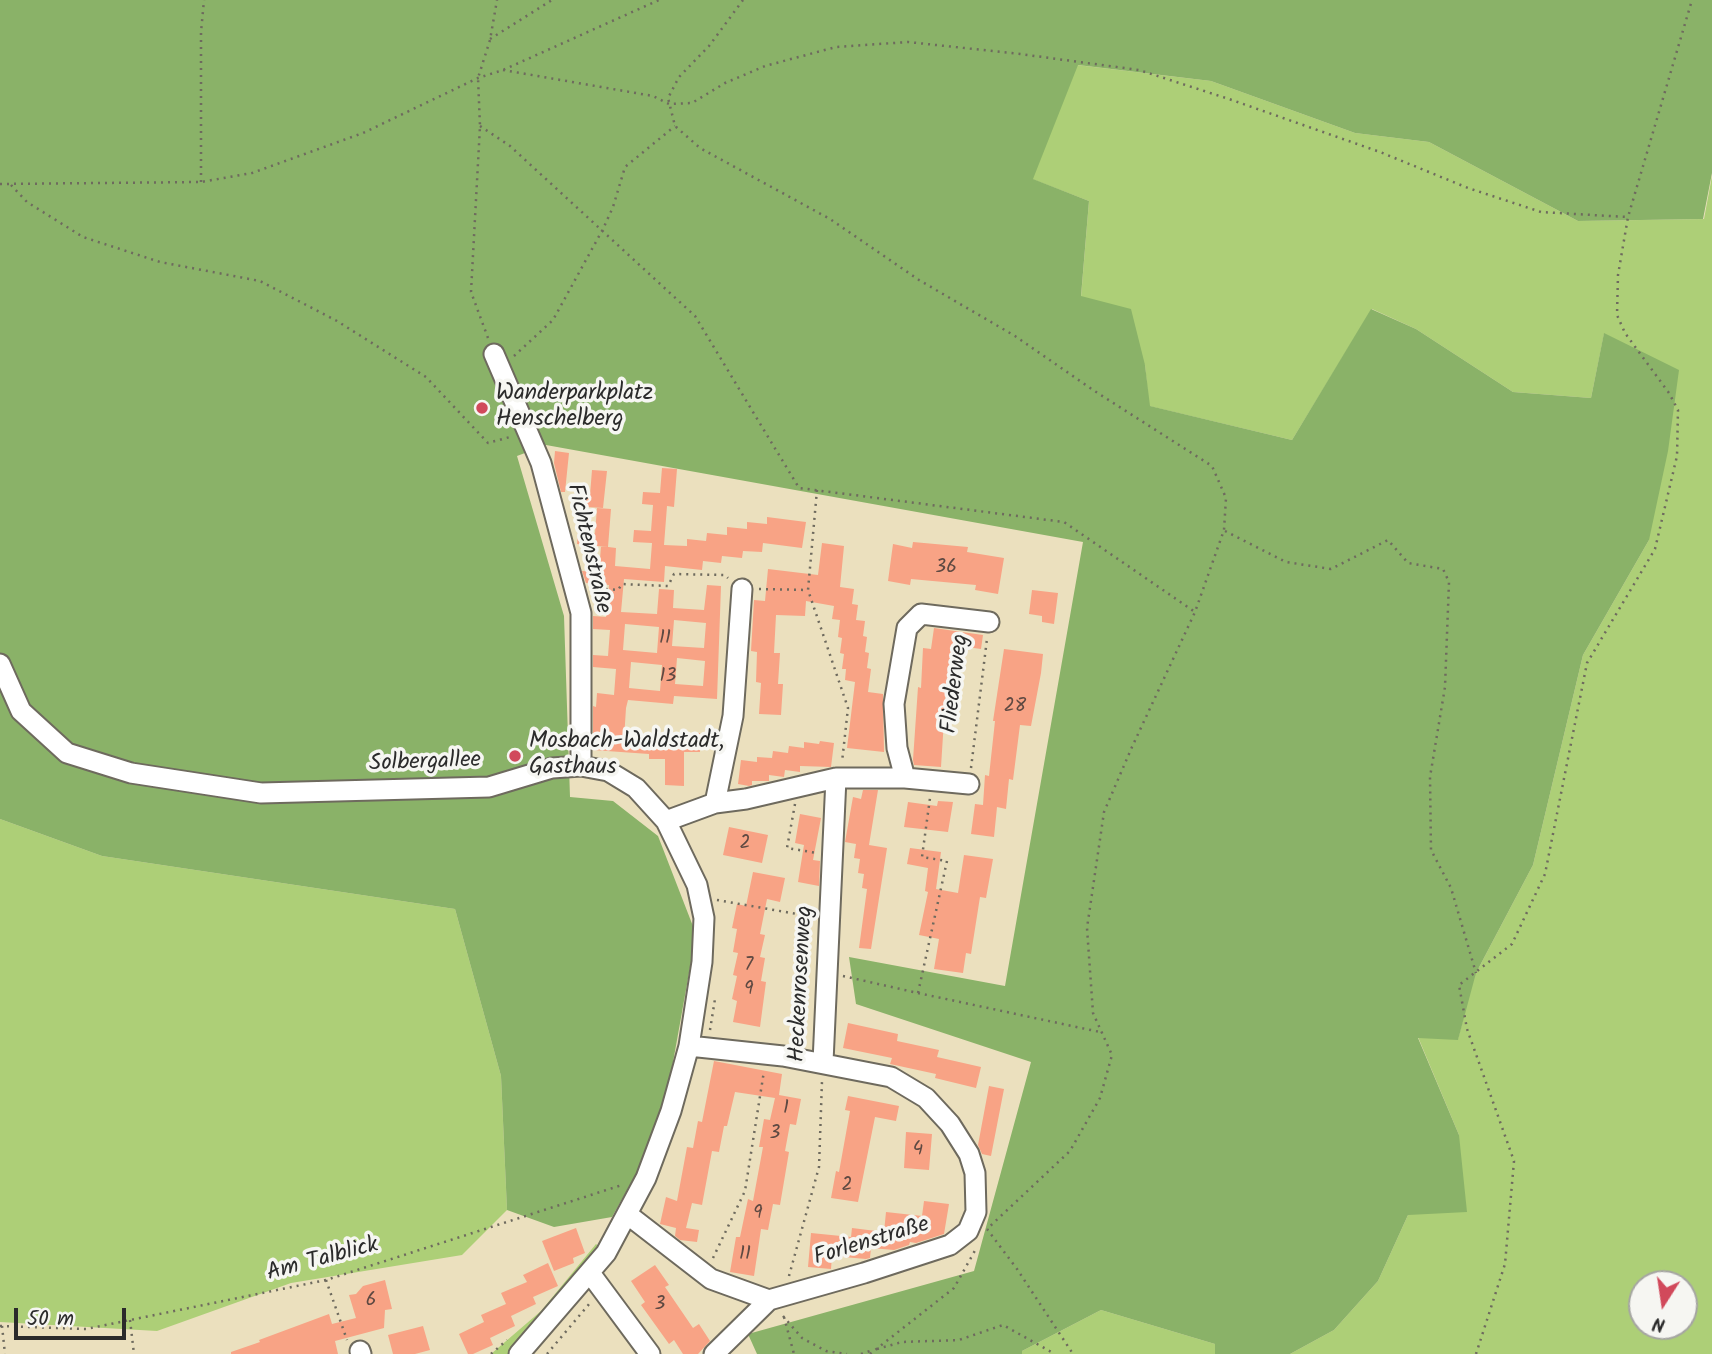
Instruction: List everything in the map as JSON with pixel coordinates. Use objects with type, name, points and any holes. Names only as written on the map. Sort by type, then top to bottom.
[{"type":"street","name":"Fichtenstraße","points":[[497,361],[541,463],[580,613],[581,766]]},
{"type":"street","points":[[715,803],[733,716],[741,589]]},
{"type":"street","name":"Fliederweg","points":[[905,778],[897,748],[894,704],[906,628],[921,614],[989,622]]},
{"type":"street","name":"Solbergallee","points":[[0,664],[21,711],[67,753],[131,774],[261,793],[489,787],[552,768],[581,766],[608,771],[636,788],[666,821],[697,885],[704,918],[702,962],[689,1046],[671,1111],[646,1178],[606,1254],[596,1281],[519,1354]]},
{"type":"street","points":[[666,821],[715,803],[746,799],[836,778],[905,778],[969,784]]},
{"type":"street","name":"Heckenrosenweg","points":[[823,1062],[836,778]]},
{"type":"street","name":"Forlenstraße","points":[[689,1046],[767,1053],[891,1077],[926,1098],[950,1124],[969,1154],[975,1173],[976,1212],[968,1231],[950,1245],[777,1305]]},
{"type":"street","points":[[627,1214],[711,1279],[777,1305]]},
{"type":"street","points":[[596,1281],[650,1354]]},
{"type":"street","points":[[714,1354],[777,1305]]},
{"type":"path","points":[[201,182],[201,32],[204,0]]},
{"type":"path","points":[[497,0],[478,78],[480,125],[471,292],[497,361],[553,320],[603,229],[625,167],[675,126]]},
{"type":"path","points":[[489,40],[552,0]]},
{"type":"path","points":[[0,184],[201,182],[252,173],[363,134],[478,78],[503,70],[659,0]]},
{"type":"path","points":[[743,0],[709,46],[679,77],[668,98],[675,126],[700,148],[830,219],[919,280],[1015,336],[1093,390],[1212,466],[1226,498],[1224,530],[1195,612],[1104,812],[1087,928],[1093,1013],[1112,1055],[1100,1098],[1070,1151],[987,1229],[1073,1354]]},
{"type":"path","points":[[1476,1354],[1505,1264],[1514,1160],[1466,1029],[1459,985],[1512,944],[1545,874],[1587,663],[1655,549],[1677,456],[1678,410],[1669,393],[1625,333],[1617,315],[1618,275],[1628,217],[1692,0]]},
{"type":"path","points":[[503,70],[653,96],[669,104],[692,103],[724,83],[765,66],[836,47],[908,42],[1020,54],[1139,71],[1267,112],[1380,152],[1468,188],[1541,212],[1628,217]]},
{"type":"path","points":[[480,125],[510,146],[695,316],[799,488],[1064,522],[1195,612]]},
{"type":"path","points":[[11,185],[27,202],[83,237],[159,262],[260,281],[337,321],[426,377],[488,443],[528,432]]},
{"type":"path","points":[[817,490],[808,590],[848,708],[842,764],[836,778]]},
{"type":"path","points":[[1224,530],[1286,562],[1331,569],[1388,540],[1408,563],[1443,569],[1449,582],[1445,687],[1430,777],[1431,850],[1451,888],[1476,973]]},
{"type":"path","points":[[574,587],[618,590],[622,584],[668,586],[674,574],[725,575],[741,589],[808,590]]},
{"type":"path","name":"Fliederweg","points":[[969,784],[989,622]]},
{"type":"path","points":[[918,993],[947,861],[922,857],[933,781]]},
{"type":"path","points":[[797,787],[788,848],[833,855]]},
{"type":"path","points":[[716,900],[831,919]]},
{"type":"path","points":[[828,973],[1102,1032]]},
{"type":"path","points":[[705,1274],[745,1191],[767,1053]]},
{"type":"path","name":"Heckenrosenweg","points":[[777,1305],[787,1282],[819,1167],[823,1062]]},
{"type":"path","name":"Am Talblick","points":[[1,1326],[86,1329],[326,1280],[646,1178]]},
{"type":"path","points":[[870,1354],[954,1288],[980,1241]]},
{"type":"path","points":[[326,1280],[352,1353],[361,1353]]},
{"type":"path","points":[[547,1354],[596,1281]]},
{"type":"path","points":[[777,1305],[794,1354]]},
{"type":"path","points":[[777,1305],[802,1338],[826,1351],[848,1354]]},
{"type":"path","points":[[130,1320],[134,1354]]},
{"type":"path","points":[[861,1354],[902,1342],[959,1340],[1003,1325],[1055,1354]]},
{"type":"path","points":[[1,1326],[5,1354]]},
{"type":"green space","points":[[0,0],[1712,0],[1712,173],[1703,219],[1578,221],[1429,142],[1355,133],[1211,81],[1078,65],[1033,179],[1089,201],[1081,296],[1131,309],[1145,365],[1150,406],[1292,440],[1371,309],[1416,329],[1513,392],[1591,398],[1604,333],[1679,370],[1668,451],[1649,540],[1583,655],[1533,865],[1476,973],[1458,1040],[1418,1038],[1459,1135],[1467,1212],[1408,1215],[1378,1281],[1334,1330],[1290,1354],[1215,1354],[1215,1344],[1101,1310],[1022,1351],[1022,1354],[757,1354],[748,1334],[974,1271],[1031,1062],[856,1004],[849,957],[1005,986],[1083,542],[546,445],[517,456],[564,616],[570,797],[613,801],[658,836],[696,934],[661,1129],[612,1217],[554,1227],[507,1210],[501,1076],[455,909],[102,856],[0,819]]},
{"type":"green space","points":[[1077,65],[1211,81],[1355,133],[1429,142],[1578,221],[1704,219],[1712,176],[1712,1354],[1290,1354],[1334,1330],[1378,1281],[1408,1215],[1459,1135],[1418,1037],[1458,1039],[1464,1016],[1459,985],[1476,973],[1533,865],[1583,655],[1649,540],[1604,334],[1591,398],[1513,392],[1416,329],[1372,309],[1292,440],[1149,406],[1145,365],[1081,297],[1089,201],[1032,179]]},
{"type":"green space","points":[[0,819],[102,856],[455,909],[501,1076],[507,1210],[462,1255],[291,1283],[157,1331],[0,1322]]},
{"type":"green space","points":[[596,1244],[606,1253],[519,1354],[491,1354],[541,1311]]},
{"type":"green space","points":[[1101,1310],[1215,1344],[1215,1354],[1022,1354],[1022,1351]]},
{"type":"building","points":[[555,451],[569,453],[565,492],[561,492],[554,463]]},
{"type":"building","points":[[662,468],[677,469],[674,507],[667,506],[664,545],[687,546],[687,539],[706,541],[707,533],[727,535],[727,527],[747,529],[747,522],[767,524],[767,517],[806,522],[802,548],[763,543],[762,552],[743,551],[742,558],[722,556],[721,563],[703,561],[702,570],[665,566],[664,582],[624,579],[621,612],[657,614],[659,589],[674,590],[673,608],[704,610],[707,585],[721,586],[717,699],[674,696],[673,704],[628,700],[626,708],[624,739],[674,741],[674,733],[700,733],[700,752],[684,752],[684,786],[665,785],[665,759],[649,759],[649,754],[593,750],[593,706],[596,707],[597,693],[614,695],[616,669],[593,667],[593,655],[608,656],[610,630],[593,629],[593,616],[606,617],[609,585],[586,583],[582,571],[599,572],[601,546],[616,548],[615,566],[650,569],[652,543],[633,542],[634,530],[651,531],[653,505],[642,504],[643,492],[660,493]],"holes":[[[674,620],[706,623],[704,648],[672,646]],[[625,624],[659,627],[657,653],[623,650]],[[677,658],[705,661],[703,686],[675,684]],[[631,662],[662,665],[660,691],[629,688]]]},
{"type":"building","points":[[592,470],[607,471],[603,508],[572,506],[573,494],[590,495]]},
{"type":"building","points":[[597,508],[611,509],[608,547],[577,544],[578,532],[595,533]]},
{"type":"building","points":[[913,542],[968,547],[967,552],[1004,558],[998,594],[975,590],[976,585],[911,579],[910,585],[888,581],[893,544],[912,548]]},
{"type":"building","points":[[822,543],[844,546],[840,587],[854,589],[852,604],[858,605],[856,620],[865,621],[865,652],[869,653],[867,668],[871,669],[868,692],[883,694],[884,752],[847,748],[855,682],[845,680],[846,669],[842,669],[844,654],[840,653],[842,638],[838,637],[840,620],[832,619],[834,606],[806,601],[805,616],[776,615],[774,653],[780,653],[778,684],[783,684],[781,715],[759,714],[761,683],[756,682],[757,652],[751,651],[754,600],[765,601],[768,569],[818,575]]},
{"type":"building","points":[[1032,590],[1058,593],[1054,624],[1042,622],[1042,616],[1029,614]]},
{"type":"building","points":[[934,628],[983,635],[981,649],[952,645],[949,689],[946,688],[941,767],[914,765],[913,760],[923,648],[931,649]]},
{"type":"building","points":[[1004,649],[1043,654],[1031,726],[1020,725],[1013,780],[1009,779],[1006,809],[997,807],[994,837],[971,834],[975,804],[983,805],[985,775],[989,776],[993,721]]},
{"type":"building","points":[[820,741],[834,743],[831,767],[800,766],[800,772],[785,770],[784,777],[769,775],[769,781],[752,781],[749,786],[738,784],[741,760],[757,762],[757,757],[772,758],[773,751],[788,753],[789,746],[804,748],[804,742],[819,744]]},
{"type":"building","points":[[863,790],[878,790],[869,845],[887,848],[871,949],[859,948],[867,889],[862,888],[864,874],[858,873],[860,859],[854,858],[856,844],[845,842],[853,797],[861,799]]},
{"type":"building","points":[[938,801],[953,802],[948,832],[904,827],[908,802],[937,806]]},
{"type":"building","points":[[800,814],[821,818],[813,860],[820,861],[819,886],[798,882],[804,845],[795,843]]},
{"type":"building","points":[[729,827],[768,835],[762,863],[723,855]]},
{"type":"building","points":[[910,848],[941,852],[936,889],[958,893],[964,855],[993,859],[986,898],[980,897],[971,954],[966,953],[963,973],[934,969],[939,939],[919,935],[928,892],[925,891],[928,868],[907,864]]},
{"type":"building","points":[[753,872],[785,878],[780,902],[767,899],[760,934],[765,935],[760,957],[765,958],[761,981],[766,982],[760,1027],[733,1022],[737,1001],[732,999],[737,976],[733,975],[738,953],[733,952],[737,929],[732,928],[737,904],[746,906]]},
{"type":"building","points":[[848,1023],[898,1034],[897,1041],[939,1050],[937,1057],[981,1067],[976,1088],[935,1078],[936,1074],[890,1064],[892,1058],[843,1048]]},
{"type":"building","points":[[714,1061],[782,1074],[779,1095],[801,1099],[796,1125],[790,1124],[785,1151],[789,1152],[780,1205],[773,1204],[768,1230],[761,1229],[754,1276],[730,1272],[736,1237],[740,1237],[748,1199],[753,1201],[763,1147],[759,1147],[764,1119],[770,1120],[775,1098],[735,1092],[719,1152],[712,1151],[702,1205],[692,1203],[686,1228],[699,1230],[697,1242],[680,1240],[675,1236],[676,1228],[660,1224],[666,1197],[677,1201],[687,1147],[693,1148],[698,1121],[702,1122]]},
{"type":"building","points":[[989,1086],[1004,1089],[991,1156],[982,1154],[978,1145]]},
{"type":"building","points":[[848,1096],[899,1106],[896,1121],[875,1117],[858,1202],[831,1198],[836,1171],[839,1172],[850,1111],[845,1110]]},
{"type":"building","points":[[906,1132],[932,1134],[929,1170],[904,1168]]},
{"type":"building","points":[[924,1201],[949,1204],[944,1234],[916,1243],[910,1242],[909,1245],[894,1250],[871,1248],[870,1258],[866,1259],[832,1256],[831,1269],[808,1267],[811,1233],[851,1237],[852,1228],[884,1232],[886,1212],[922,1216]]},
{"type":"building","points":[[576,1228],[585,1253],[573,1258],[574,1263],[554,1271],[542,1241]]},
{"type":"building","points":[[548,1263],[558,1286],[533,1297],[536,1304],[511,1316],[515,1326],[490,1338],[493,1345],[468,1354],[459,1334],[484,1322],[481,1315],[506,1304],[501,1293],[527,1282],[523,1275]]},
{"type":"building","points":[[655,1265],[669,1285],[665,1287],[693,1328],[699,1324],[710,1341],[698,1354],[683,1354],[674,1340],[669,1344],[641,1305],[645,1302],[631,1281]]},
{"type":"building","points":[[385,1280],[392,1309],[385,1310],[384,1328],[335,1341],[338,1354],[231,1354],[260,1342],[259,1340],[329,1314],[332,1324],[356,1318],[349,1295],[356,1294],[363,1286]]},
{"type":"building","points":[[423,1326],[430,1350],[415,1354],[393,1354],[388,1335]]},
{"type":"place","name":"Wanderparkplatz Henschelberg","points":[[482,408]]},
{"type":"place","name":"Mosbach-Waldstadt, Gasthaus","points":[[515,756]]}]
